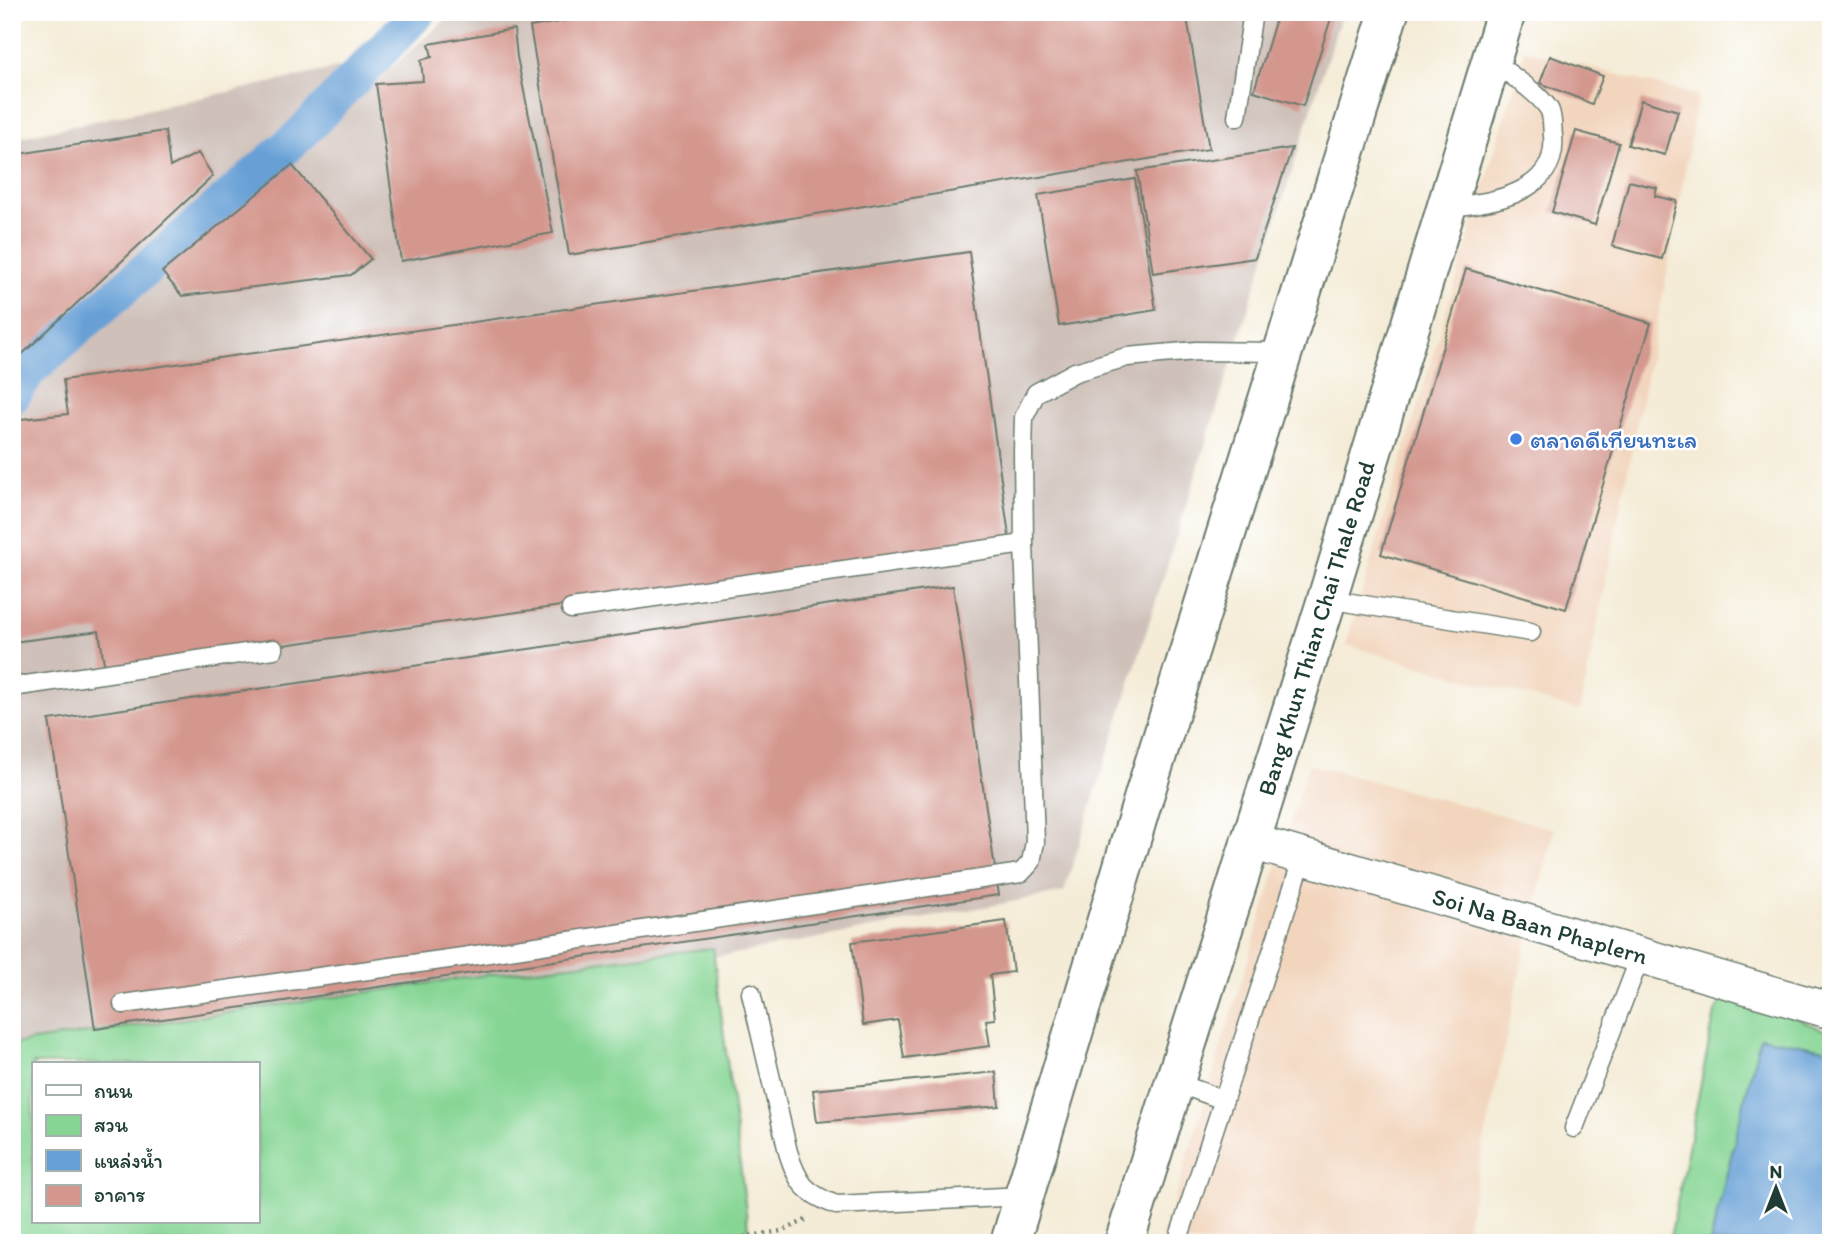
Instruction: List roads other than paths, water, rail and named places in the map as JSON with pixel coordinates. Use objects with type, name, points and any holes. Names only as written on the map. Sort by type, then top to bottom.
[{"type":"main road","points":[[1010,1243],[1141,806],[1389,12]]},
{"type":"main road","name":"Bang Khun Thian Chai Thale Road","points":[[1124,1243],[1327,599],[1506,12]]},
{"type":"street","name":"Soi Na Baan Phaplern","points":[[1249,841],[1831,1011]]},
{"type":"lane","points":[[1237,117],[1253,12]]},
{"type":"lane","points":[[1446,207],[1480,205],[1513,195],[1542,177],[1548,164],[1554,144],[1550,111],[1529,90],[1491,61]]},
{"type":"lane","points":[[124,1004],[463,957],[1021,873],[1031,862],[1035,842],[1024,544],[1024,417],[1036,393],[1075,372],[1127,357],[1195,351],[1282,352]]},
{"type":"lane","points":[[571,609],[1024,544]]},
{"type":"lane","points":[[1327,599],[1531,632]]},
{"type":"lane","points":[[12,687],[274,649]]},
{"type":"lane","points":[[1177,1243],[1303,857]]},
{"type":"lane","points":[[1574,1128],[1641,955]]},
{"type":"lane","points":[[751,993],[773,1093],[796,1176],[814,1196],[836,1205],[1024,1196]]},
{"type":"lane","points":[[1174,1082],[1224,1100]]},
{"type":"water","points":[[1760,1037],[1831,1050],[1831,1243],[1710,1243]]},
{"type":"waterway","points":[[12,397],[30,370],[300,135],[419,12]]},
{"type":"place","name":"ตลาดดีเทียนทะเล","points":[[1516,439]]}]
